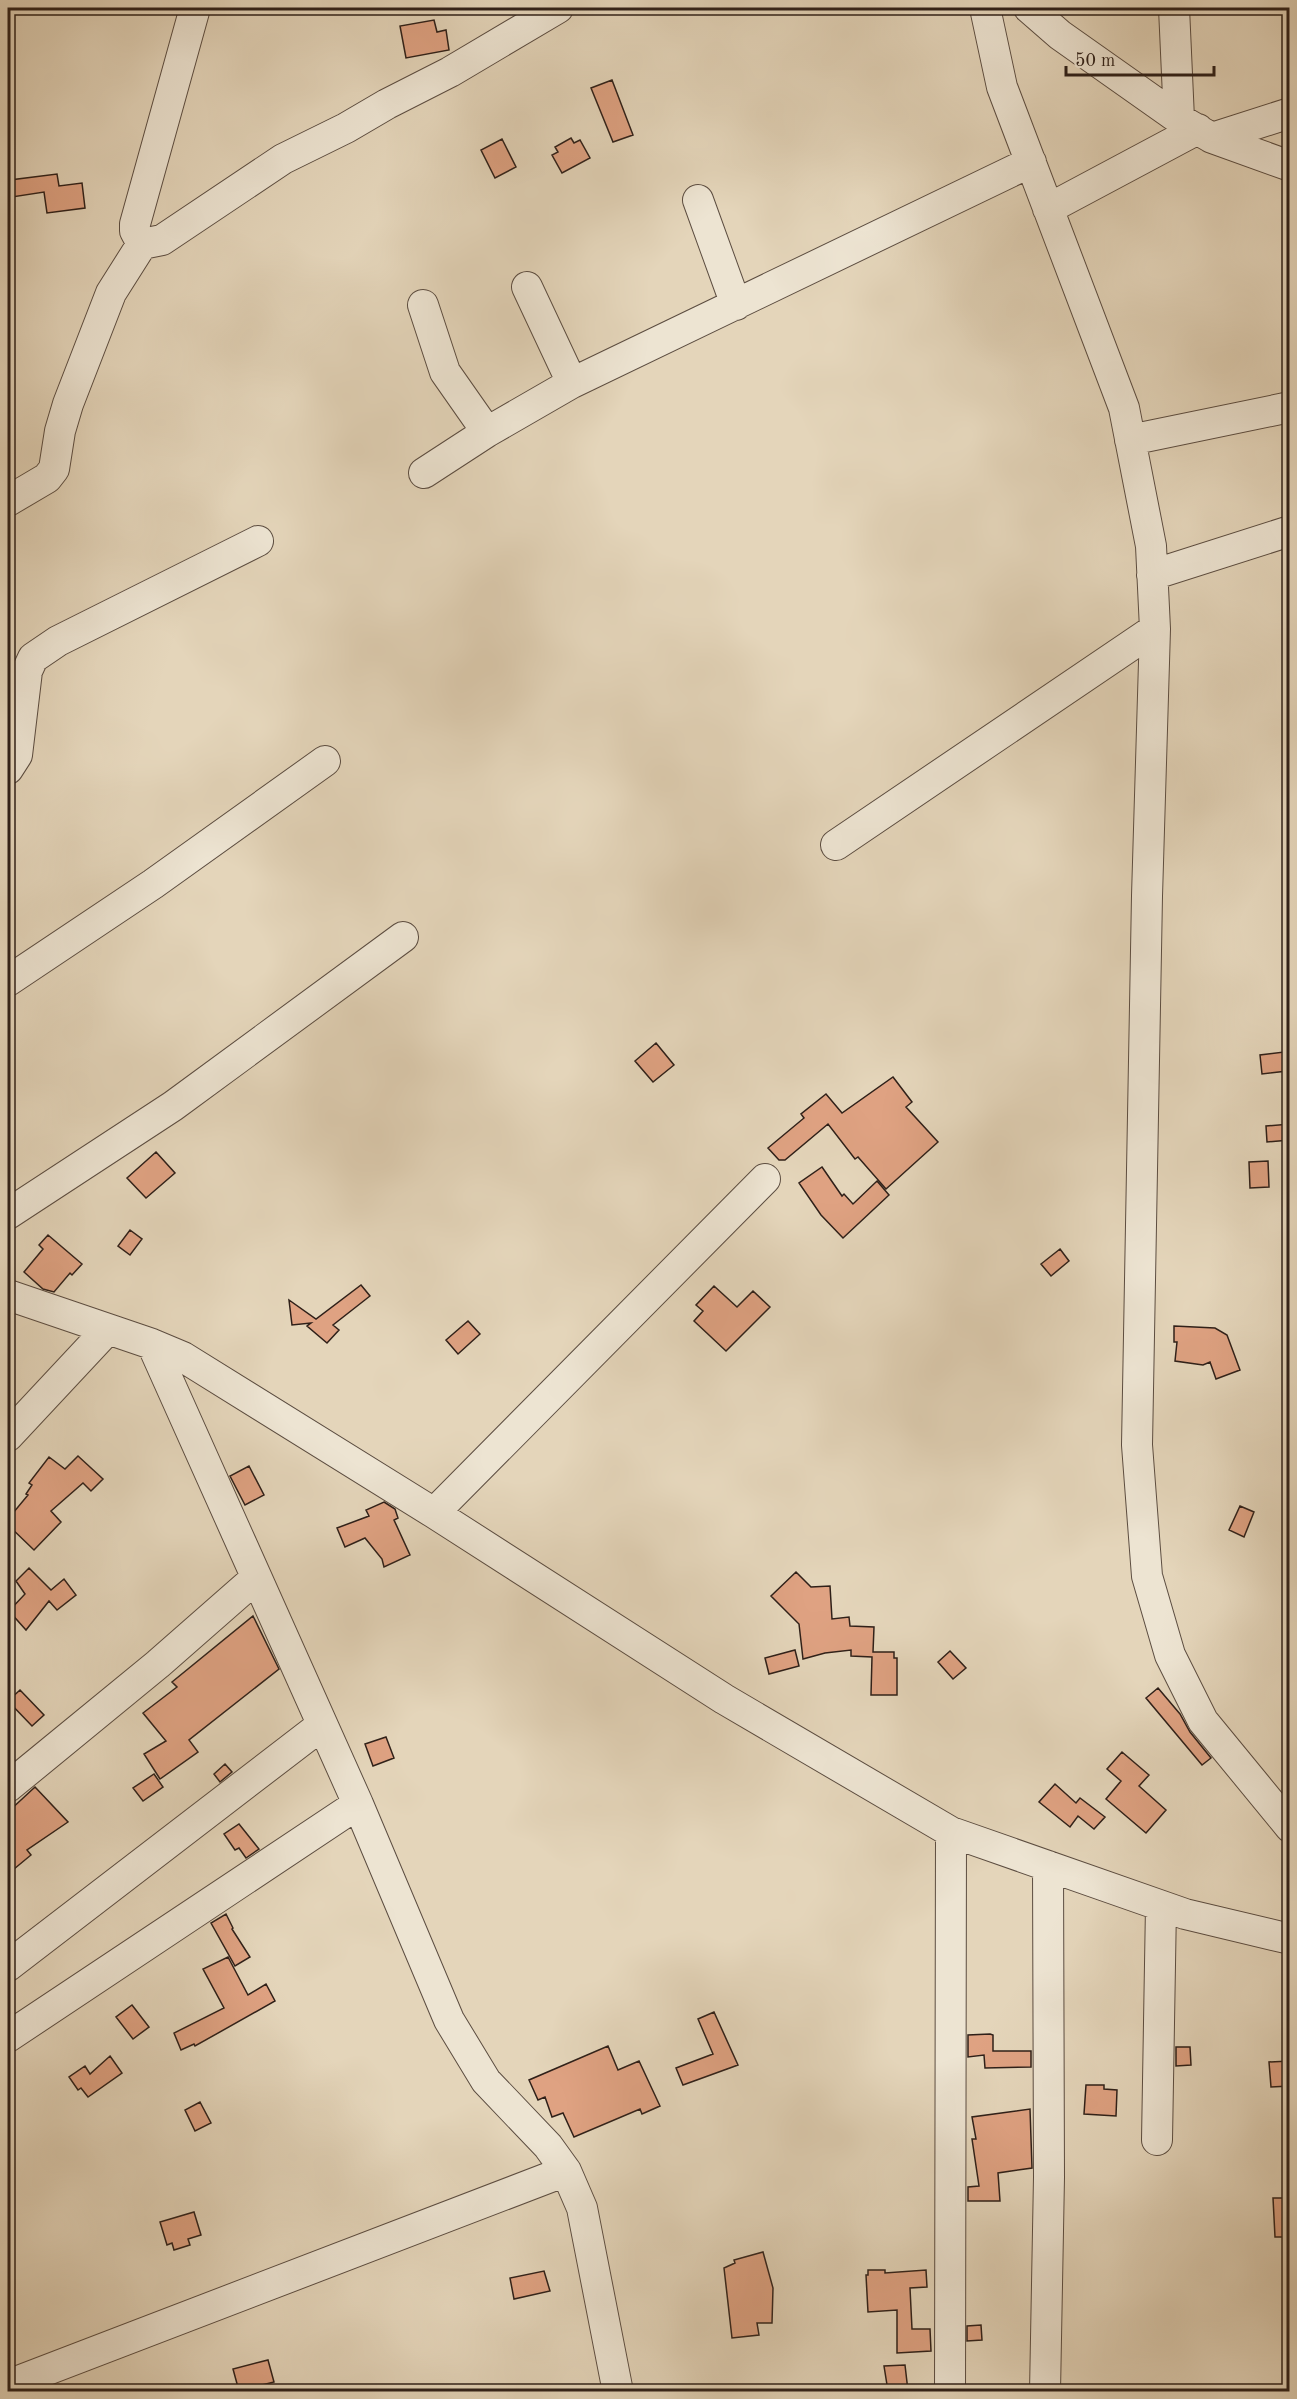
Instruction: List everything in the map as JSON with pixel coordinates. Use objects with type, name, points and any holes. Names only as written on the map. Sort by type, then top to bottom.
[{"type":"street","points":[[142,244],[135,231],[135,224],[195,8]]},
{"type":"street","points":[[8,501],[47,478],[54,469],[60,431],[68,404],[111,293],[142,244],[162,240],[283,159],[450,72],[558,8]]},
{"type":"street","points":[[985,8],[1002,87],[1124,408],[1151,546],[1155,629],[1147,896],[1137,1444],[1147,1576],[1170,1655],[1203,1721],[1290,1827]]},
{"type":"street","points":[[1029,8],[1060,35],[1196,129],[1290,166]]},
{"type":"street","points":[[1174,8],[1196,129]]},
{"type":"street","points":[[1048,210],[1196,129],[1290,113]]},
{"type":"street","points":[[424,473],[487,432],[572,383],[1030,162]]},
{"type":"street","points":[[698,200],[735,305]]},
{"type":"street","points":[[527,287],[572,383]]},
{"type":"street","points":[[423,306],[445,372],[487,432]]},
{"type":"street","points":[[1130,440],[1290,407]]},
{"type":"street","points":[[1152,575],[1290,531]]},
{"type":"street","points":[[8,770],[17,755],[27,671],[33,658],[58,641],[258,541]]},
{"type":"street","points":[[836,845],[1155,629]]},
{"type":"street","points":[[8,981],[153,884],[325,761]]},
{"type":"street","points":[[8,1214],[173,1106],[403,937]]},
{"type":"street","points":[[434,1513],[765,1179]]},
{"type":"street","points":[[13,1305],[107,1330],[152,1344],[183,1357],[434,1513],[724,1699],[951,1832],[1185,1914],[1290,1939]]},
{"type":"street","points":[[8,1436],[107,1330]]},
{"type":"street","points":[[152,1344],[358,1804],[448,2020],[486,2081],[548,2146],[566,2171],[582,2208],[618,2391]]},
{"type":"street","points":[[8,1787],[149,1672],[256,1578]]},
{"type":"street","points":[[8,1966],[322,1725]]},
{"type":"street","points":[[8,2037],[358,1804]]},
{"type":"street","points":[[950,2391],[951,1832]]},
{"type":"street","points":[[1045,2391],[1049,2177],[1048,1866]]},
{"type":"street","points":[[1157,2140],[1161,1906]]},
{"type":"street","points":[[8,2385],[566,2171]]},
{"type":"building","points":[[434,20],[437,32],[446,30],[449,50],[406,58],[400,26]]},
{"type":"building","points":[[612,80],[633,135],[613,142],[591,88]]},
{"type":"building","points":[[571,138],[574,143],[580,140],[590,158],[562,173],[552,155],[558,152],[555,147]]},
{"type":"building","points":[[502,139],[516,167],[495,178],[481,150]]},
{"type":"building","points":[[57,174],[59,186],[82,183],[85,208],[47,213],[44,192],[12,197],[10,180]]},
{"type":"building","points":[[656,1043],[674,1065],[653,1082],[635,1061]]},
{"type":"building","points":[[1284,1052],[1287,1071],[1262,1074],[1260,1055]]},
{"type":"building","points":[[893,1077],[912,1102],[906,1107],[938,1142],[886,1189],[858,1157],[855,1159],[828,1124],[785,1160],[779,1160],[768,1148],[804,1118],[801,1114],[826,1094],[842,1113]]},
{"type":"building","points":[[1290,1124],[1290,1140],[1267,1142],[1266,1126]]},
{"type":"building","points":[[156,1152],[175,1173],[146,1198],[127,1178]]},
{"type":"building","points":[[1268,1161],[1269,1187],[1250,1188],[1249,1162]]},
{"type":"building","points":[[822,1167],[842,1196],[844,1194],[853,1204],[877,1181],[889,1195],[843,1238],[821,1215],[799,1183]]},
{"type":"building","points":[[130,1230],[142,1239],[130,1255],[118,1246]]},
{"type":"building","points":[[48,1235],[82,1264],[72,1275],[70,1273],[54,1292],[43,1289],[24,1272],[43,1249],[39,1245]]},
{"type":"building","points":[[1060,1249],[1069,1261],[1051,1276],[1041,1264]]},
{"type":"building","points":[[361,1285],[370,1296],[333,1325],[339,1330],[327,1343],[307,1326],[311,1323],[292,1325],[289,1300],[316,1319]]},
{"type":"building","points":[[714,1286],[737,1307],[753,1291],[770,1307],[726,1351],[694,1321],[703,1311],[696,1305]]},
{"type":"building","points":[[468,1321],[480,1334],[458,1354],[446,1340]]},
{"type":"building","points":[[1174,1326],[1215,1328],[1227,1335],[1240,1370],[1216,1379],[1210,1362],[1203,1365],[1175,1361],[1177,1342],[1174,1342]]},
{"type":"building","points":[[78,1456],[103,1479],[91,1491],[83,1483],[51,1511],[61,1522],[34,1550],[8,1525],[8,1519],[28,1495],[26,1494],[32,1485],[29,1483],[49,1457],[65,1469]]},
{"type":"building","points":[[249,1466],[264,1495],[245,1505],[230,1476]]},
{"type":"building","points":[[384,1502],[395,1509],[398,1518],[394,1520],[410,1555],[384,1567],[382,1559],[365,1538],[345,1547],[337,1528],[369,1516],[366,1510]]},
{"type":"building","points":[[1240,1506],[1254,1512],[1244,1537],[1229,1530]]},
{"type":"building","points":[[29,1568],[51,1590],[64,1579],[76,1595],[57,1610],[49,1601],[26,1630],[9,1611],[25,1594],[16,1581]]},
{"type":"building","points":[[796,1572],[811,1587],[830,1586],[832,1619],[849,1617],[850,1626],[874,1627],[873,1652],[894,1652],[894,1658],[897,1658],[897,1695],[871,1695],[872,1657],[851,1656],[851,1650],[825,1653],[803,1659],[799,1624],[771,1596]]},
{"type":"building","points":[[253,1616],[279,1669],[189,1740],[198,1752],[160,1779],[144,1754],[166,1741],[143,1713],[177,1687],[172,1682]]},
{"type":"building","points":[[795,1650],[799,1666],[769,1674],[765,1658]]},
{"type":"building","points":[[950,1651],[966,1668],[953,1679],[938,1662]]},
{"type":"building","points":[[1158,1688],[1180,1714],[1190,1732],[1211,1758],[1202,1765],[1146,1698]]},
{"type":"building","points":[[20,1690],[44,1715],[32,1726],[8,1701]]},
{"type":"building","points":[[386,1737],[394,1758],[373,1766],[365,1744]]},
{"type":"building","points":[[1122,1752],[1149,1775],[1139,1786],[1166,1810],[1146,1833],[1106,1799],[1121,1781],[1107,1769]]},
{"type":"building","points":[[225,1764],[232,1772],[220,1782],[214,1774]]},
{"type":"building","points":[[154,1774],[163,1787],[143,1801],[133,1788]]},
{"type":"building","points":[[1055,1784],[1076,1803],[1080,1798],[1105,1817],[1094,1829],[1078,1816],[1070,1827],[1039,1802]]},
{"type":"building","points":[[35,1787],[68,1822],[27,1850],[31,1855],[8,1874],[8,1812]]},
{"type":"building","points":[[239,1824],[259,1849],[246,1858],[239,1848],[235,1850],[224,1834]]},
{"type":"building","points":[[226,1914],[232,1929],[250,1957],[235,1966],[211,1923]]},
{"type":"building","points":[[228,1957],[248,1995],[266,1984],[275,2001],[195,2046],[194,2044],[181,2050],[174,2033],[224,2008],[203,1969]]},
{"type":"building","points":[[132,2005],[149,2027],[133,2039],[116,2017]]},
{"type":"building","points":[[714,2012],[738,2065],[683,2085],[676,2068],[713,2054],[698,2019]]},
{"type":"building","points":[[968,2035],[993,2035],[993,2051],[1031,2051],[1031,2067],[985,2068],[984,2055],[968,2057]]},
{"type":"building","points":[[608,2046],[618,2070],[639,2061],[660,2106],[642,2114],[640,2109],[574,2137],[563,2113],[552,2117],[545,2097],[538,2100],[529,2080]]},
{"type":"building","points":[[1176,2047],[1190,2047],[1191,2065],[1176,2066]]},
{"type":"building","points":[[110,2056],[122,2073],[88,2097],[81,2088],[78,2090],[69,2077],[85,2066],[90,2074]]},
{"type":"building","points":[[1290,2061],[1290,2086],[1271,2087],[1269,2062]]},
{"type":"building","points":[[1086,2085],[1104,2085],[1104,2089],[1117,2090],[1116,2116],[1084,2114]]},
{"type":"building","points":[[200,2102],[211,2123],[195,2131],[185,2110]]},
{"type":"building","points":[[1030,2109],[1032,2168],[998,2173],[1000,2201],[968,2201],[968,2187],[979,2186],[972,2139],[976,2139],[972,2117]]},
{"type":"building","points":[[1273,2198],[1290,2198],[1290,2237],[1275,2237]]},
{"type":"building","points":[[194,2212],[201,2235],[188,2239],[190,2245],[174,2250],[172,2243],[167,2245],[160,2222]]},
{"type":"building","points":[[763,2252],[773,2288],[772,2323],[757,2323],[759,2335],[732,2338],[724,2268],[735,2263],[734,2260]]},
{"type":"building","points":[[868,2270],[885,2270],[885,2273],[926,2270],[927,2287],[910,2288],[912,2329],[930,2329],[931,2351],[897,2353],[897,2310],[868,2312],[866,2275],[868,2275]]},
{"type":"building","points":[[544,2271],[550,2291],[514,2299],[510,2278]]},
{"type":"building","points":[[981,2325],[982,2340],[967,2341],[967,2326]]},
{"type":"building","points":[[268,2360],[274,2382],[239,2391],[233,2369]]},
{"type":"building","points":[[905,2365],[908,2391],[888,2391],[884,2366]]}]
